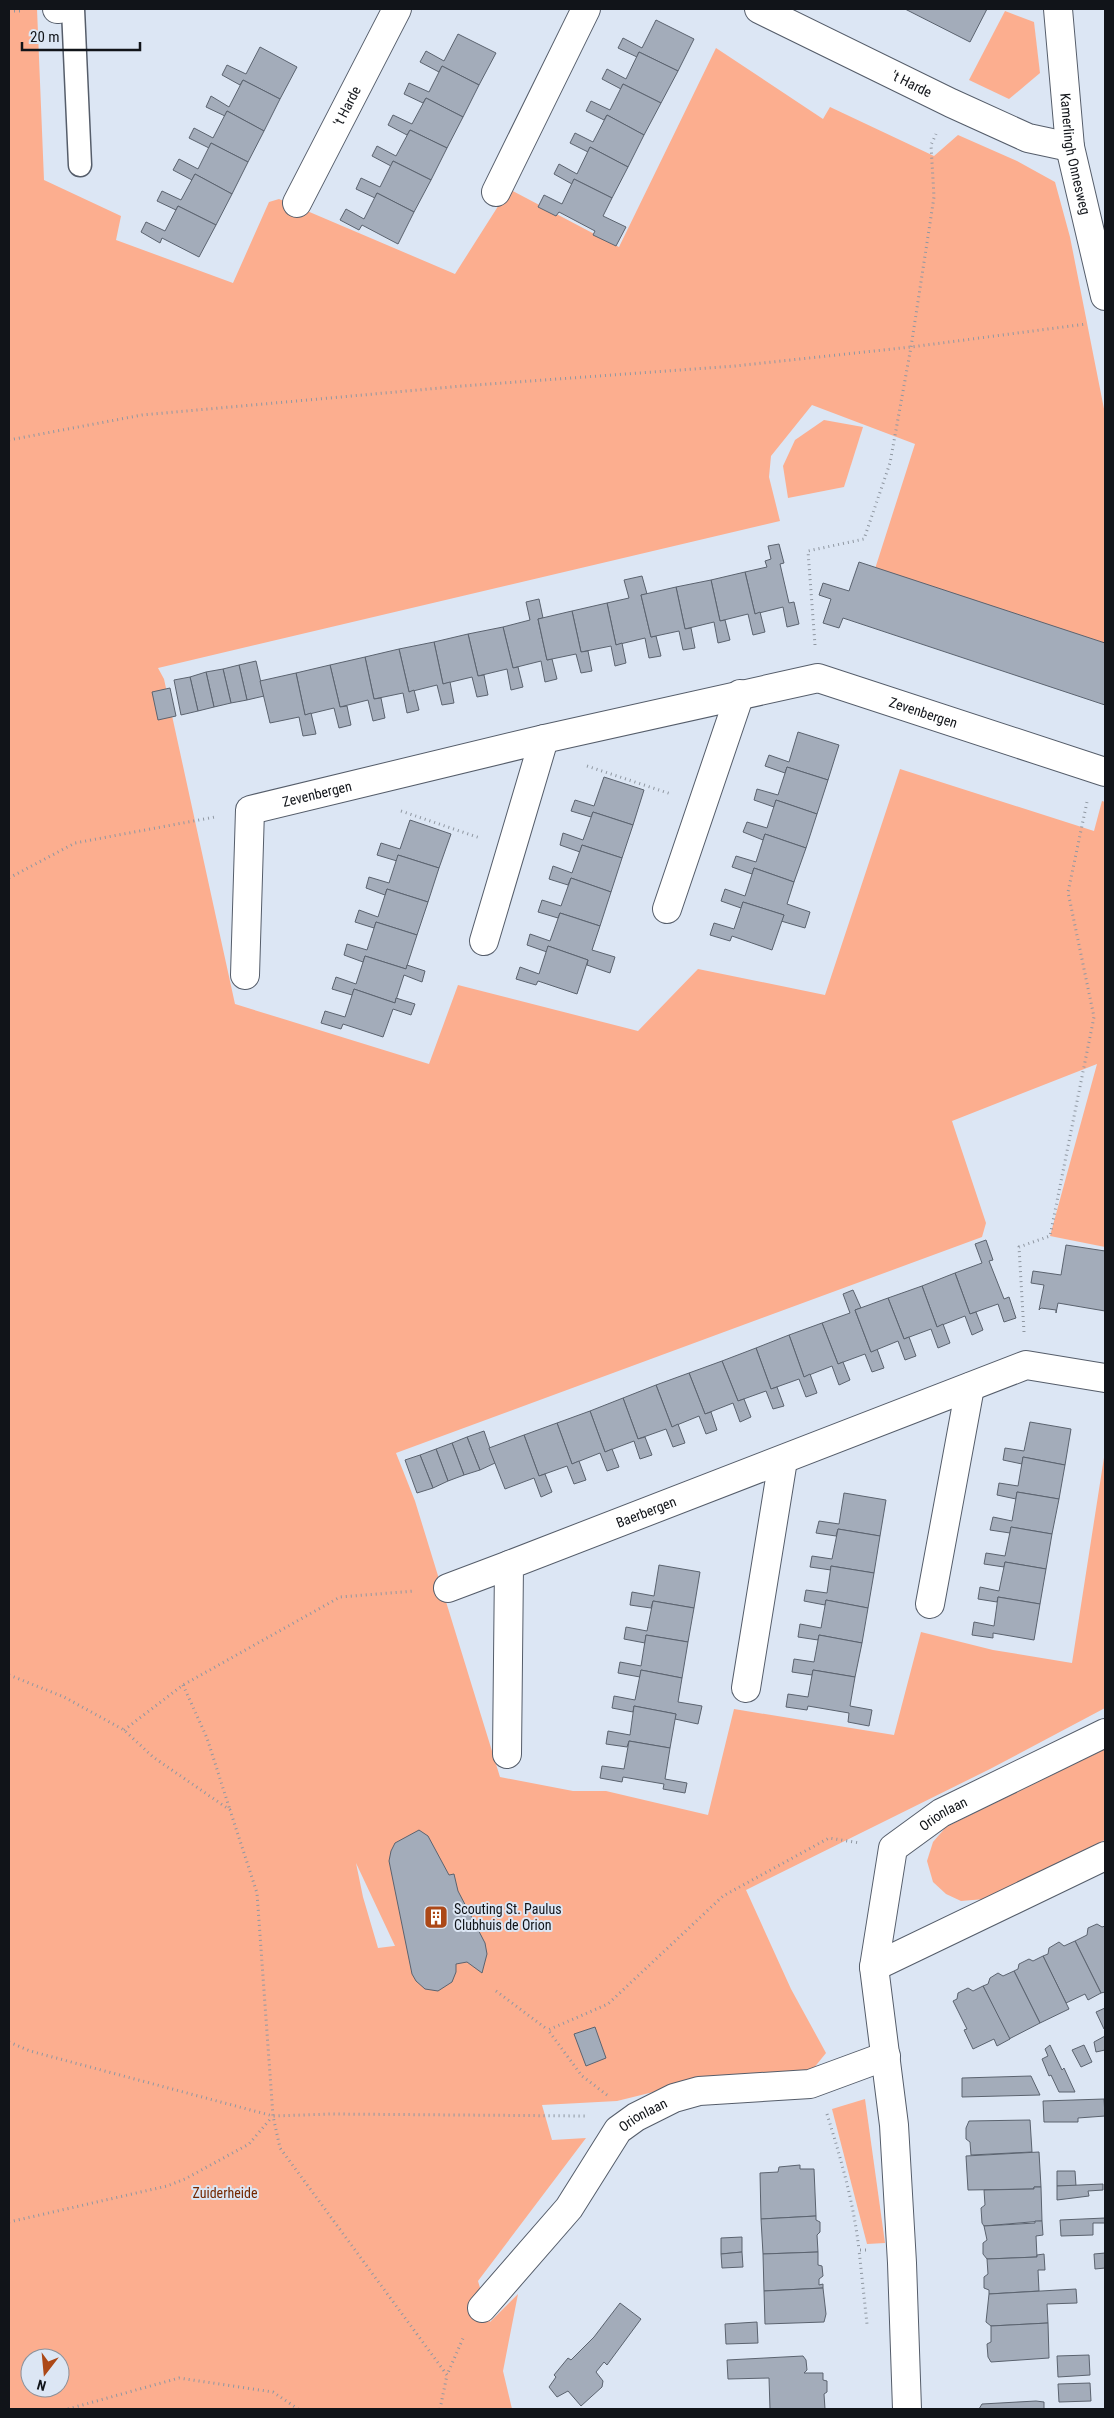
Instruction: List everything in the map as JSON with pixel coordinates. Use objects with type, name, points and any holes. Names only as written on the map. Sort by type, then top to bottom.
[{"type":"street","name":"'t Harde","points":[[297,203],[397,9]]},
{"type":"street","points":[[496,192],[586,9]]},
{"type":"street","name":"'t Harde","points":[[759,9],[951,103],[1028,138],[1070,147]]},
{"type":"street","name":"Kamerlingh Onnesweg","points":[[1058,9],[1070,147],[1105,296]]},
{"type":"street","name":"Zevenbergen","points":[[250,810],[543,745],[740,694],[818,678],[1100,770]]},
{"type":"street","points":[[667,909],[740,694]]},
{"type":"street","points":[[484,941],[543,745]]},
{"type":"street","points":[[245,975],[250,810]]},
{"type":"street","points":[[1026,1365],[1105,1378]]},
{"type":"street","name":"Baerbergen","points":[[448,1588],[1026,1365]]},
{"type":"street","points":[[930,1604],[970,1387]]},
{"type":"street","points":[[746,1688],[783,1460]]},
{"type":"street","points":[[507,1754],[509,1565]]},
{"type":"street","name":"Orionlaan","points":[[893,1848],[941,1813],[1105,1733]]},
{"type":"street","points":[[893,1848],[874,1967],[895,2135],[906,2409]]},
{"type":"street","points":[[874,1967],[1105,1856]]},
{"type":"street","name":"Orionlaan","points":[[482,2308],[569,2208],[618,2130],[635,2117],[674,2098],[699,2091],[810,2084],[886,2056]]},
{"type":"lane","points":[[73,9],[80,165]]},
{"type":"path","points":[[818,678],[808,551],[864,539],[890,463],[911,347],[934,197],[931,145],[951,103]]},
{"type":"path","points":[[9,440],[142,415],[462,386],[735,366],[911,347],[1096,323]]},
{"type":"path","points":[[543,745],[702,804]]},
{"type":"path","points":[[1026,1365],[1019,1247],[1050,1236],[1094,1017],[1068,892],[1100,770]]},
{"type":"path","points":[[392,808],[511,849]]},
{"type":"path","points":[[9,878],[74,843],[250,810]]},
{"type":"path","points":[[124,1730],[183,1684],[340,1597],[448,1588]]},
{"type":"path","points":[[9,1674],[64,1697],[124,1730],[153,1757],[230,1810]]},
{"type":"path","points":[[183,1684],[208,1738],[258,1893],[273,2116],[280,2148],[447,2375]]},
{"type":"path","points":[[548,2030],[608,2004],[723,1896],[829,1838],[893,1848]]},
{"type":"path","points":[[496,1991],[548,2030],[582,2076],[635,2117]]},
{"type":"path","points":[[9,2042],[30,2051],[273,2116],[332,2114],[635,2117]]},
{"type":"path","points":[[817,2082],[840,2156],[857,2224],[859,2250]]},
{"type":"path","points":[[9,2222],[167,2186],[185,2179],[249,2144],[273,2116]]},
{"type":"path","points":[[440,2409],[447,2375],[460,2341],[482,2308]]},
{"type":"path","points":[[68,2409],[179,2378],[273,2392],[298,2409]]},
{"type":"green space","name":"Zuiderheide","points":[[9,9],[37,9],[44,180],[121,216],[116,240],[233,283],[269,202],[279,199],[455,274],[509,189],[619,247],[716,48],[823,119],[830,107],[934,156],[958,135],[1017,161],[1055,182],[1070,237],[1105,414],[1105,646],[874,572],[915,444],[812,405],[771,456],[769,477],[780,521],[158,668],[164,679],[235,1004],[429,1064],[458,985],[638,1031],[698,969],[825,995],[900,769],[1094,831],[1102,801],[1105,802],[1105,1247],[1050,1236],[1097,1064],[952,1121],[986,1223],[982,1237],[396,1453],[415,1501],[500,1777],[573,1791],[606,1791],[708,1815],[734,1709],[894,1735],[921,1632],[993,1650],[1072,1663],[1105,1451],[1105,1708],[990,1769],[746,1890],[791,1989],[826,2053],[809,2074],[702,2080],[617,2101],[542,2105],[552,2140],[586,2138],[478,2281],[490,2322],[518,2294],[503,2371],[512,2409],[9,2409]],"holes":[[[356,1863],[395,1946],[378,1948],[363,1897]]]},
{"type":"green space","points":[[1005,11],[1034,22],[1040,73],[1009,99],[969,80]]},
{"type":"green space","points":[[824,420],[863,427],[844,487],[788,498],[783,466],[795,440]]},
{"type":"green space","points":[[1105,1749],[1105,1840],[985,1899],[961,1901],[946,1894],[933,1882],[927,1861],[933,1842],[946,1827]]},
{"type":"green space","points":[[865,2099],[885,2243],[867,2244],[832,2109]]},
{"type":"building","points":[[905,9],[987,9],[970,42]]},
{"type":"building","points":[[656,20],[694,39],[678,71],[639,52],[637,57],[618,48],[623,38],[642,48]]},
{"type":"building","points":[[458,34],[496,53],[479,85],[442,66],[439,72],[420,62],[426,51],[444,61]]},
{"type":"building","points":[[260,47],[297,67],[280,99],[243,80],[240,85],[222,75],[227,65],[246,74]]},
{"type":"building","points":[[639,52],[678,71],[661,103],[623,84],[621,89],[602,79],[607,69],[626,79]]},
{"type":"building","points":[[442,66],[479,85],[463,117],[426,98],[423,103],[404,94],[409,83],[429,92]]},
{"type":"building","points":[[243,80],[280,99],[264,131],[227,111],[225,116],[206,107],[211,96],[229,107]]},
{"type":"building","points":[[623,84],[661,103],[644,135],[607,115],[604,120],[586,111],[591,101],[610,110]]},
{"type":"building","points":[[426,98],[463,117],[447,148],[410,130],[407,135],[388,125],[393,115],[412,124]]},
{"type":"building","points":[[227,111],[264,131],[248,162],[211,143],[209,148],[189,138],[194,128],[213,138]]},
{"type":"building","points":[[607,115],[644,135],[628,167],[590,147],[588,152],[570,143],[575,133],[593,142]]},
{"type":"building","points":[[410,130],[447,148],[431,180],[393,161],[391,166],[372,156],[377,146],[396,156]]},
{"type":"building","points":[[211,143],[248,162],[232,194],[195,174],[192,180],[173,170],[179,159],[198,169]]},
{"type":"building","points":[[590,147],[628,167],[612,198],[574,179],[572,184],[554,174],[559,164],[577,174]]},
{"type":"building","points":[[393,161],[431,180],[414,212],[377,193],[375,198],[356,189],[361,178],[380,187]]},
{"type":"building","points":[[195,174],[232,194],[216,225],[178,206],[176,210],[157,201],[162,191],[181,200]]},
{"type":"building","points":[[574,179],[612,198],[603,216],[626,227],[616,246],[593,235],[595,231],[559,212],[556,216],[538,207],[544,195],[562,204]]},
{"type":"building","points":[[377,193],[414,212],[398,244],[362,225],[359,230],[340,220],[346,209],[364,219]]},
{"type":"building","points":[[178,206],[216,225],[199,257],[162,238],[160,243],[141,232],[146,222],[165,231]]},
{"type":"building","points":[[779,544],[784,563],[780,564],[789,603],[794,602],[799,624],[787,627],[783,607],[755,614],[745,572],[767,567],[765,561],[771,559],[768,546]]},
{"type":"building","points":[[859,562],[1105,643],[1105,705],[843,618],[839,628],[823,623],[831,599],[819,595],[823,583],[849,591]]},
{"type":"building","points":[[745,572],[755,614],[760,612],[765,632],[753,635],[748,614],[720,621],[711,580]]},
{"type":"building","points":[[642,576],[647,594],[641,595],[651,637],[656,636],[661,656],[649,658],[645,638],[616,645],[607,603],[629,598],[624,580]]},
{"type":"building","points":[[711,580],[720,621],[725,620],[730,640],[718,643],[714,622],[685,629],[676,587]]},
{"type":"building","points":[[676,587],[685,629],[691,628],[695,648],[683,650],[679,631],[651,637],[641,595]]},
{"type":"building","points":[[539,599],[543,618],[538,619],[547,660],[552,659],[557,679],[545,682],[541,661],[513,668],[503,627],[530,620],[526,602]]},
{"type":"building","points":[[607,603],[616,645],[622,643],[626,663],[615,666],[611,646],[581,652],[572,611]]},
{"type":"building","points":[[572,611],[581,652],[588,651],[592,671],[581,673],[576,654],[547,660],[538,619]]},
{"type":"building","points":[[503,627],[513,668],[518,667],[523,687],[511,690],[507,669],[478,676],[468,634]]},
{"type":"building","points":[[468,634],[478,676],[484,675],[488,695],[477,697],[472,677],[443,684],[434,642]]},
{"type":"building","points":[[434,642],[443,684],[450,682],[454,703],[442,705],[437,685],[409,692],[399,649]]},
{"type":"building","points":[[399,649],[409,692],[414,690],[419,710],[407,713],[403,693],[374,699],[365,657]]},
{"type":"building","points":[[365,657],[374,699],[381,698],[385,718],[373,721],[368,700],[340,707],[330,665]]},
{"type":"building","points":[[256,661],[264,696],[247,700],[239,665]]},
{"type":"building","points":[[239,665],[247,700],[231,703],[223,669]]},
{"type":"building","points":[[330,665],[340,707],[347,706],[351,725],[339,728],[334,708],[305,715],[296,673]]},
{"type":"building","points":[[223,669],[231,703],[214,707],[206,672]]},
{"type":"building","points":[[206,672],[214,707],[198,711],[190,677]]},
{"type":"building","points":[[296,673],[305,715],[311,713],[316,734],[303,736],[299,717],[270,723],[260,681]]},
{"type":"building","points":[[190,677],[198,711],[181,715],[174,680]]},
{"type":"building","points":[[170,688],[176,716],[158,720],[152,692]]},
{"type":"building","points":[[798,732],[839,745],[828,780],[787,767],[785,773],[765,766],[769,755],[789,762]]},
{"type":"building","points":[[787,767],[828,780],[817,814],[776,800],[774,807],[754,800],[757,789],[778,795]]},
{"type":"building","points":[[604,777],[644,790],[633,825],[593,812],[591,817],[571,811],[575,800],[594,806]]},
{"type":"building","points":[[776,800],[817,814],[806,848],[765,834],[763,840],[743,832],[747,822],[767,828]]},
{"type":"building","points":[[593,812],[633,825],[622,858],[582,845],[580,852],[560,845],[563,833],[583,840]]},
{"type":"building","points":[[410,820],[451,834],[439,868],[398,855],[397,861],[377,855],[381,843],[400,849]]},
{"type":"building","points":[[765,834],[806,848],[794,882],[754,868],[752,874],[732,867],[736,856],[756,862]]},
{"type":"building","points":[[582,845],[622,858],[611,892],[571,878],[568,885],[549,879],[553,866],[572,873]]},
{"type":"building","points":[[398,855],[439,868],[428,902],[387,889],[385,895],[366,888],[369,877],[389,883]]},
{"type":"building","points":[[754,868],[794,882],[787,904],[810,912],[805,928],[781,921],[784,915],[743,902],[741,908],[721,901],[725,889],[745,896]]},
{"type":"building","points":[[571,878],[611,892],[600,926],[560,913],[558,918],[538,912],[542,900],[561,906]]},
{"type":"building","points":[[387,889],[428,902],[417,935],[376,922],[374,928],[355,922],[359,910],[378,917]]},
{"type":"building","points":[[743,902],[784,915],[772,950],[732,936],[730,941],[710,935],[714,923],[734,929]]},
{"type":"building","points":[[560,913],[600,926],[592,950],[615,957],[610,973],[587,965],[588,960],[548,946],[547,952],[527,945],[530,934],[550,941]]},
{"type":"building","points":[[376,922],[417,935],[406,969],[365,956],[363,962],[344,955],[347,944],[367,950]]},
{"type":"building","points":[[548,946],[588,960],[577,994],[538,981],[536,985],[516,979],[520,967],[539,974]]},
{"type":"building","points":[[365,956],[406,969],[407,965],[425,971],[422,982],[404,975],[395,1003],[354,989],[352,995],[332,989],[336,977],[356,984]]},
{"type":"building","points":[[354,989],[395,1003],[396,998],[415,1004],[411,1015],[393,1009],[383,1037],[343,1024],[341,1029],[321,1023],[325,1011],[345,1017]]},
{"type":"building","points":[[986,1240],[993,1260],[989,1261],[1004,1299],[1009,1297],[1016,1318],[1004,1322],[998,1304],[970,1314],[955,1273],[982,1263],[975,1244]]},
{"type":"building","points":[[1066,1245],[1105,1251],[1105,1311],[1058,1303],[1056,1313],[1056,1310],[1041,1308],[1039,1310],[1044,1285],[1031,1283],[1033,1271],[1061,1275]]},
{"type":"building","points":[[955,1273],[970,1314],[976,1312],[983,1330],[972,1335],[965,1316],[937,1327],[922,1286]]},
{"type":"building","points":[[922,1286],[937,1327],[943,1324],[950,1343],[938,1348],[931,1329],[904,1339],[888,1298]]},
{"type":"building","points":[[853,1290],[861,1308],[855,1310],[871,1352],[877,1349],[884,1368],[872,1372],[865,1354],[838,1364],[822,1323],[850,1313],[843,1294]]},
{"type":"building","points":[[888,1298],[904,1339],[909,1337],[916,1356],[905,1360],[898,1341],[871,1352],[855,1310]]},
{"type":"building","points":[[822,1323],[838,1364],[843,1362],[850,1380],[839,1385],[832,1366],[804,1377],[789,1335]]},
{"type":"building","points":[[789,1335],[804,1377],[810,1374],[817,1393],[806,1397],[799,1379],[771,1389],[756,1348]]},
{"type":"building","points":[[756,1348],[771,1389],[777,1387],[784,1406],[773,1409],[766,1391],[738,1401],[722,1361]]},
{"type":"building","points":[[722,1361],[738,1401],[744,1399],[751,1417],[740,1422],[733,1403],[705,1414],[689,1373]]},
{"type":"building","points":[[689,1373],[705,1414],[711,1412],[717,1430],[706,1434],[699,1416],[672,1427],[656,1385]]},
{"type":"building","points":[[656,1385],[672,1427],[678,1424],[685,1443],[673,1447],[666,1429],[638,1439],[623,1398]]},
{"type":"building","points":[[623,1398],[638,1439],[645,1437],[652,1455],[640,1459],[634,1441],[605,1452],[590,1411]]},
{"type":"building","points":[[590,1411],[605,1452],[612,1449],[619,1467],[607,1471],[600,1453],[572,1464],[557,1423]]},
{"type":"building","points":[[1030,1422],[1071,1429],[1065,1465],[1023,1457],[1022,1464],[1003,1460],[1005,1448],[1024,1451]]},
{"type":"building","points":[[557,1423],[572,1464],[579,1461],[586,1480],[574,1484],[567,1466],[539,1476],[524,1435]]},
{"type":"building","points":[[484,1431],[495,1463],[480,1470],[467,1437]]},
{"type":"building","points":[[524,1435],[539,1476],[545,1474],[552,1492],[541,1497],[534,1478],[505,1489],[489,1448]]},
{"type":"building","points":[[467,1437],[480,1470],[464,1475],[452,1443]]},
{"type":"building","points":[[452,1443],[464,1475],[448,1481],[436,1449]]},
{"type":"building","points":[[436,1449],[448,1481],[433,1488],[420,1455]]},
{"type":"building","points":[[420,1455],[433,1488],[417,1493],[405,1460]]},
{"type":"building","points":[[1023,1457],[1065,1465],[1059,1499],[1017,1492],[1016,1499],[997,1495],[999,1483],[1018,1486]]},
{"type":"building","points":[[1017,1492],[1059,1499],[1052,1534],[1011,1527],[1010,1533],[990,1530],[993,1517],[1012,1521]]},
{"type":"building","points":[[844,1493],[886,1500],[880,1536],[838,1529],[836,1536],[816,1533],[819,1521],[839,1524]]},
{"type":"building","points":[[1011,1527],[1052,1534],[1046,1569],[1005,1562],[1004,1567],[984,1564],[986,1553],[1005,1556]]},
{"type":"building","points":[[838,1529],[880,1536],[874,1573],[831,1566],[831,1570],[810,1567],[812,1556],[832,1559]]},
{"type":"building","points":[[1005,1562],[1046,1569],[1040,1604],[998,1597],[997,1602],[978,1599],[980,1587],[999,1591]]},
{"type":"building","points":[[659,1565],[700,1572],[694,1608],[653,1601],[651,1608],[630,1605],[632,1592],[654,1596]]},
{"type":"building","points":[[831,1566],[874,1573],[868,1608],[826,1600],[825,1605],[804,1601],[806,1590],[827,1593]]},
{"type":"building","points":[[998,1597],[1040,1604],[1034,1640],[993,1633],[993,1638],[972,1635],[974,1622],[994,1626]]},
{"type":"building","points":[[826,1600],[868,1608],[862,1643],[819,1635],[818,1640],[798,1637],[800,1624],[821,1628]]},
{"type":"building","points":[[653,1601],[694,1608],[688,1642],[646,1635],[645,1643],[624,1639],[626,1627],[647,1631]]},
{"type":"building","points":[[646,1635],[688,1642],[682,1678],[641,1670],[640,1677],[618,1673],[620,1662],[641,1666]]},
{"type":"building","points":[[819,1635],[862,1643],[855,1677],[813,1670],[812,1675],[792,1672],[794,1659],[814,1662]]},
{"type":"building","points":[[641,1670],[682,1678],[678,1702],[702,1706],[698,1724],[675,1719],[676,1714],[634,1706],[633,1712],[612,1708],[614,1696],[635,1700]]},
{"type":"building","points":[[813,1670],[855,1677],[850,1706],[872,1710],[869,1726],[848,1722],[849,1713],[808,1706],[807,1710],[786,1707],[788,1694],[808,1697]]},
{"type":"building","points":[[634,1706],[676,1714],[670,1748],[629,1741],[627,1747],[606,1744],[608,1731],[630,1735]]},
{"type":"building","points":[[629,1741],[670,1748],[665,1779],[687,1783],[685,1793],[663,1789],[664,1784],[623,1777],[622,1782],[600,1778],[602,1766],[624,1769]]},
{"type":"building","name":"Scouting St. Paulus Clubhuis de Orion","points":[[419,1830],[428,1836],[449,1875],[454,1874],[458,1891],[485,1943],[487,1954],[482,1973],[467,1962],[456,1964],[456,1972],[452,1982],[438,1991],[425,1989],[416,1981],[412,1974],[389,1861],[395,1843]]},
{"type":"building","points":[[1097,1924],[1102,1927],[1105,1926],[1105,1992],[1101,1993],[1075,1941],[1087,1935],[1088,1928]]},
{"type":"building","points":[[1075,1941],[1101,1993],[1088,2000],[1085,1994],[1066,2003],[1043,1956],[1048,1954],[1049,1948],[1059,1942],[1064,1946]]},
{"type":"building","points":[[1043,1956],[1069,2009],[1040,2023],[1014,1971],[1018,1969],[1019,1964],[1029,1959],[1033,1961]]},
{"type":"building","points":[[1014,1971],[1040,2023],[1009,2039],[983,1986],[988,1984],[990,1978],[998,1973],[1003,1976]]},
{"type":"building","points":[[983,1986],[1010,2039],[997,2046],[994,2039],[973,2049],[964,2030],[967,2029],[953,2001],[957,1999],[958,1993],[968,1988],[973,1991]]},
{"type":"building","points":[[1105,2008],[1105,2028],[1104,2029],[1096,2012]]},
{"type":"building","points":[[595,2027],[606,2058],[586,2066],[574,2034]]},
{"type":"building","points":[[1105,2036],[1105,2050],[1096,2052],[1094,2042]]},
{"type":"building","points":[[1050,2045],[1062,2070],[1064,2068],[1075,2092],[1059,2092],[1051,2075],[1049,2076],[1042,2059],[1048,2056],[1045,2049]]},
{"type":"building","points":[[1084,2045],[1092,2062],[1081,2067],[1072,2050]]},
{"type":"building","points":[[1031,2076],[1040,2095],[962,2097],[962,2078]]},
{"type":"building","points":[[1104,2099],[1105,2116],[1078,2118],[1078,2122],[1044,2122],[1043,2101]]},
{"type":"building","points":[[1030,2120],[1032,2152],[971,2155],[970,2142],[966,2139],[966,2128],[969,2121]]},
{"type":"building","points":[[1039,2152],[1041,2187],[1034,2187],[1034,2189],[968,2190],[966,2156]]},
{"type":"building","points":[[800,2165],[800,2169],[814,2169],[816,2216],[761,2219],[760,2173],[778,2172],[779,2167]]},
{"type":"building","points":[[1057,2171],[1075,2171],[1076,2186],[1057,2186]]},
{"type":"building","points":[[1103,2184],[1103,2190],[1088,2191],[1089,2196],[1057,2200],[1057,2186]]},
{"type":"building","points":[[1034,2187],[1041,2187],[1042,2221],[984,2226],[981,2208],[985,2205],[984,2190],[1034,2189]]},
{"type":"building","points":[[816,2216],[816,2220],[820,2222],[820,2232],[817,2235],[818,2252],[763,2254],[761,2219]]},
{"type":"building","points":[[1105,2218],[1105,2223],[1093,2223],[1093,2235],[1061,2236],[1060,2220]]},
{"type":"building","points":[[1035,2221],[1042,2221],[1043,2235],[1036,2236],[1037,2257],[987,2259],[983,2254],[983,2243],[987,2240],[984,2226],[1035,2223]]},
{"type":"building","points":[[742,2237],[742,2252],[721,2254],[721,2238]]},
{"type":"building","points":[[742,2252],[743,2267],[722,2268],[721,2254]]},
{"type":"building","points":[[818,2252],[818,2265],[822,2266],[823,2276],[819,2279],[819,2285],[823,2284],[823,2288],[764,2291],[763,2254]]},
{"type":"building","points":[[1105,2253],[1105,2268],[1095,2269],[1094,2254]]},
{"type":"building","points":[[1044,2254],[1045,2270],[1038,2270],[1039,2291],[989,2294],[989,2290],[984,2288],[984,2277],[988,2274],[987,2259],[1037,2257],[1037,2255]]},
{"type":"building","points":[[823,2288],[826,2314],[824,2322],[765,2324],[764,2291]]},
{"type":"building","points":[[1076,2289],[1077,2303],[1047,2304],[1048,2323],[991,2326],[986,2322],[989,2294]]},
{"type":"building","points":[[620,2303],[641,2319],[607,2365],[604,2362],[596,2372],[603,2381],[602,2387],[581,2406],[568,2391],[557,2397],[549,2387],[556,2377],[554,2375],[568,2358],[571,2360],[594,2337]]},
{"type":"building","points":[[757,2322],[758,2343],[726,2344],[725,2324]]},
{"type":"building","points":[[1048,2323],[1049,2358],[991,2362],[988,2357],[987,2344],[991,2342],[991,2326]]},
{"type":"building","points":[[1089,2355],[1090,2375],[1058,2377],[1057,2356]]},
{"type":"building","points":[[803,2356],[806,2360],[807,2370],[804,2373],[823,2373],[823,2380],[827,2381],[827,2392],[824,2394],[825,2409],[770,2409],[769,2378],[728,2379],[727,2360]]},
{"type":"building","points":[[1090,2383],[1091,2401],[1059,2402],[1058,2384]]},
{"type":"building","points":[[1044,2402],[1044,2409],[979,2409],[982,2404]]},
{"type":"place","name":"Scouting St. Paulus Clubhuis de Orion","points":[[436,1917]]}]
